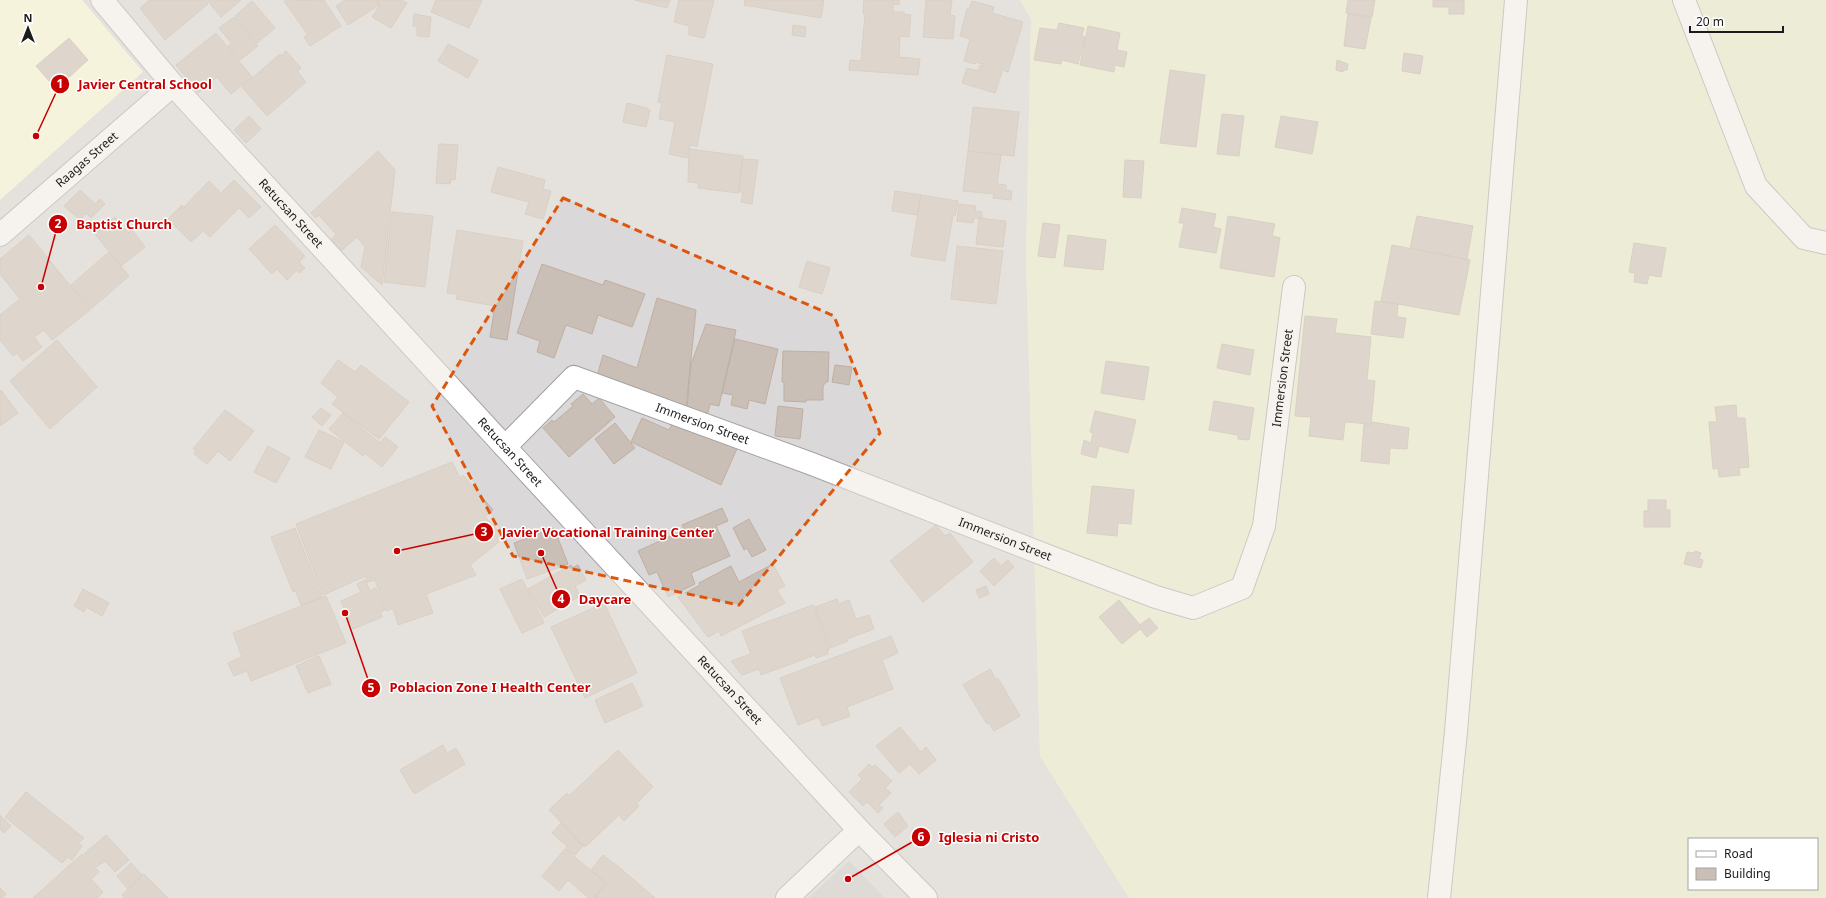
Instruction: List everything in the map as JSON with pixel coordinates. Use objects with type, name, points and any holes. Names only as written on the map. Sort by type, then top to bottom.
[{"type":"street","name":"Retucsan Street","points":[[102,0],[173,85],[505,447],[859,830],[926,898]]},
{"type":"street","points":[[1439,898],[1456,724],[1516,0]]},
{"type":"street","points":[[1684,0],[1756,186],[1804,238],[1826,243]]},
{"type":"street","name":"Raagas Street","points":[[0,235],[173,85]]},
{"type":"street","name":"Immersion Street","points":[[505,447],[574,377],[812,464],[1156,597],[1193,608],[1242,588],[1264,526],[1294,288]]},
{"type":"street","points":[[787,898],[859,830]]},
{"type":"highlighted area","points":[[563,198],[834,316],[880,433],[739,605],[513,556],[432,406]]},
{"type":"shaded area","points":[[0,0],[1020,0],[1031,19],[1026,260],[1040,756],[1129,898],[0,898]]},
{"type":"shaded area","points":[[0,0],[82,0],[143,72],[0,200]]},
{"type":"shaded area","points":[[1020,0],[1826,0],[1826,898],[1129,898],[1040,756],[1026,260],[1031,19]]},
{"type":"shaded area","points":[[849,861],[885,898],[808,898]]},
{"type":"building","points":[[150,0],[205,0],[208,4],[165,40],[140,8]]},
{"type":"building","points":[[207,0],[241,0],[221,17]]},
{"type":"building","points":[[324,0],[341,26],[310,46],[304,37],[308,35],[284,1]]},
{"type":"building","points":[[345,0],[376,0],[379,5],[348,25],[336,6]]},
{"type":"building","points":[[377,0],[401,0],[407,3],[391,28],[372,17],[380,5]]},
{"type":"building","points":[[436,0],[482,0],[469,28],[431,12]]},
{"type":"building","points":[[634,0],[670,0],[667,8]]},
{"type":"building","points":[[679,0],[714,0],[704,38],[689,35],[689,26],[674,22]]},
{"type":"building","points":[[745,0],[824,0],[821,18],[744,5]]},
{"type":"building","points":[[864,0],[899,0],[899,5],[893,4],[893,12],[904,12],[904,14],[911,15],[909,37],[900,36],[899,57],[920,59],[918,75],[849,70],[850,60],[861,61],[865,14],[863,14]]},
{"type":"building","points":[[926,0],[952,0],[950,15],[955,16],[953,39],[923,37]]},
{"type":"building","points":[[1348,0],[1375,0],[1372,17],[1346,13]]},
{"type":"building","points":[[1433,0],[1464,0],[1464,14],[1449,14],[1449,7],[1433,7]]},
{"type":"building","points":[[252,1],[275,28],[257,43],[235,16]]},
{"type":"building","points":[[972,1],[994,7],[992,13],[1023,22],[1008,72],[976,62],[975,64],[964,61],[970,39],[960,36],[967,9],[969,9]]},
{"type":"building","points":[[414,14],[431,17],[429,37],[417,36],[417,26],[413,26]]},
{"type":"building","points":[[1348,14],[1371,18],[1365,49],[1344,46]]},
{"type":"building","points":[[234,17],[258,46],[240,60],[228,46],[232,44],[219,28]]},
{"type":"building","points":[[1059,23],[1084,28],[1082,36],[1085,37],[1078,64],[1062,60],[1061,64],[1034,60],[1040,28],[1057,30]]},
{"type":"building","points":[[793,25],[806,27],[805,37],[792,35]]},
{"type":"building","points":[[1088,26],[1120,33],[1117,50],[1127,52],[1124,67],[1115,65],[1114,72],[1080,65]]},
{"type":"building","points":[[216,33],[252,77],[231,94],[217,77],[198,93],[176,65]]},
{"type":"building","points":[[69,38],[88,60],[56,89],[36,66]]},
{"type":"building","points":[[448,44],[478,60],[468,78],[438,61]]},
{"type":"building","points":[[286,51],[301,68],[297,71],[306,82],[267,116],[242,87],[280,54],[281,56]]},
{"type":"building","points":[[1404,53],[1423,56],[1420,74],[1402,71]]},
{"type":"building","points":[[667,55],[713,64],[697,146],[690,145],[687,158],[669,154],[675,122],[659,119],[662,103],[658,102]]},
{"type":"building","points":[[1337,60],[1348,64],[1347,70],[1343,70],[1343,72],[1336,70]]},
{"type":"building","points":[[980,65],[1002,72],[995,93],[962,83],[967,68],[978,71]]},
{"type":"building","points":[[1170,70],[1205,75],[1196,147],[1160,143]]},
{"type":"building","points":[[627,103],[650,110],[646,127],[623,122]]},
{"type":"building","points":[[973,107],[1019,112],[1014,156],[968,151]]},
{"type":"building","points":[[1222,114],[1244,116],[1239,156],[1217,154]]},
{"type":"building","points":[[249,116],[261,129],[246,143],[234,130]]},
{"type":"building","points":[[1281,116],[1318,122],[1312,154],[1275,147]]},
{"type":"building","points":[[439,144],[458,145],[455,180],[451,179],[450,184],[436,183]]},
{"type":"building","points":[[689,149],[743,156],[738,193],[698,188],[699,183],[688,182]]},
{"type":"building","points":[[378,151],[395,170],[382,285],[361,267],[365,247],[357,237],[341,251],[331,240],[336,234],[319,215],[316,218],[311,213]]},
{"type":"building","points":[[968,151],[1001,155],[997,184],[1006,185],[1006,190],[1012,191],[1011,200],[993,198],[994,194],[963,191]]},
{"type":"building","points":[[743,159],[758,160],[752,204],[741,202],[743,192],[739,192]]},
{"type":"building","points":[[1125,160],[1144,161],[1141,198],[1123,197]]},
{"type":"building","points":[[498,167],[545,180],[543,189],[551,191],[543,219],[525,214],[529,202],[491,192]]},
{"type":"building","points":[[234,180],[261,207],[249,218],[239,208],[210,237],[203,231],[191,242],[168,219],[182,205],[184,207],[209,181],[221,193]]},
{"type":"building","points":[[80,190],[95,204],[100,199],[105,204],[91,218],[86,213],[80,220],[64,206]]},
{"type":"building","points":[[895,191],[921,195],[917,215],[892,211]]},
{"type":"building","points":[[921,195],[958,201],[955,216],[953,215],[945,261],[911,256]]},
{"type":"building","points":[[959,204],[976,206],[975,211],[982,212],[982,218],[974,218],[973,223],[957,221]]},
{"type":"building","points":[[1182,208],[1216,214],[1213,227],[1221,229],[1216,253],[1179,247],[1184,223],[1179,223]]},
{"type":"building","points":[[392,212],[433,216],[425,287],[384,282]]},
{"type":"building","points":[[1228,216],[1275,224],[1272,236],[1280,238],[1274,277],[1220,268]]},
{"type":"building","points":[[1417,216],[1473,226],[1467,259],[1410,248]]},
{"type":"building","points":[[115,217],[128,233],[132,230],[145,247],[121,266],[95,234]]},
{"type":"building","points":[[979,218],[1006,221],[1003,247],[976,244]]},
{"type":"building","points":[[1043,223],[1060,225],[1055,258],[1038,256]]},
{"type":"building","points":[[275,225],[305,256],[299,262],[305,268],[299,273],[297,270],[287,280],[277,269],[272,274],[249,249]]},
{"type":"building","points":[[457,230],[523,241],[507,340],[490,337],[495,306],[456,299],[457,294],[447,293]]},
{"type":"building","points":[[29,235],[90,310],[52,340],[44,330],[34,337],[42,347],[23,361],[17,353],[13,356],[0,340],[0,315],[20,299],[0,274],[0,259]]},
{"type":"building","points":[[1068,235],[1106,240],[1103,270],[1064,266]]},
{"type":"building","points":[[1634,243],[1666,248],[1661,277],[1649,275],[1647,284],[1634,282],[1635,273],[1629,272]]},
{"type":"building","points":[[1392,245],[1470,260],[1459,315],[1381,301]]},
{"type":"building","points":[[957,246],[1003,251],[996,304],[951,299]]},
{"type":"building","points":[[109,252],[129,276],[91,309],[71,285]]},
{"type":"building","points":[[807,261],[830,268],[822,294],[799,287]]},
{"type":"building","points":[[542,264],[603,285],[605,280],[645,294],[632,327],[598,315],[592,334],[566,325],[554,358],[537,352],[540,341],[517,333]]},
{"type":"building","points":[[657,298],[696,310],[686,408],[597,376],[603,355],[637,368]]},
{"type":"building","points":[[1375,301],[1398,304],[1397,317],[1406,318],[1403,338],[1371,334]]},
{"type":"building","points":[[1305,316],[1337,319],[1335,333],[1371,337],[1367,380],[1375,381],[1371,424],[1345,422],[1343,440],[1309,436],[1311,417],[1295,416]]},
{"type":"building","points":[[706,324],[736,330],[719,406],[710,404],[708,413],[687,409],[691,364]]},
{"type":"building","points":[[735,339],[778,349],[765,404],[749,400],[747,409],[731,405],[733,395],[722,393]]},
{"type":"building","points":[[57,340],[97,387],[50,429],[10,381]]},
{"type":"building","points":[[1222,344],[1254,350],[1250,375],[1217,368]]},
{"type":"building","points":[[783,351],[829,352],[828,382],[826,382],[823,386],[823,400],[806,400],[806,402],[784,401],[784,382],[782,382]]},
{"type":"building","points":[[338,360],[355,372],[361,365],[409,402],[379,439],[332,404],[338,397],[321,383]]},
{"type":"building","points":[[1106,361],[1149,367],[1144,400],[1101,393]]},
{"type":"building","points":[[835,365],[852,367],[849,385],[832,382]]},
{"type":"building","points":[[1,390],[18,413],[0,426],[0,391]]},
{"type":"building","points":[[583,394],[592,404],[599,398],[615,417],[569,457],[543,428],[552,420],[554,422],[573,406],[571,404]]},
{"type":"building","points":[[1214,401],[1254,408],[1249,440],[1238,439],[1238,435],[1209,430]]},
{"type":"building","points":[[1736,405],[1737,418],[1745,418],[1749,467],[1739,468],[1740,475],[1719,477],[1718,468],[1713,469],[1709,422],[1717,422],[1715,407]]},
{"type":"building","points":[[778,406],[803,409],[800,439],[775,436]]},
{"type":"building","points":[[321,408],[331,415],[322,426],[312,417]]},
{"type":"building","points":[[225,410],[254,431],[230,461],[218,451],[207,464],[194,454],[196,451],[193,449]]},
{"type":"building","points":[[1095,411],[1136,420],[1128,453],[1099,446],[1096,458],[1081,454],[1084,440],[1091,443],[1093,433],[1090,432]]},
{"type":"building","points":[[343,413],[380,443],[385,437],[398,447],[382,467],[365,453],[363,456],[329,429]]},
{"type":"building","points":[[642,418],[669,430],[674,420],[739,444],[721,485],[631,442]]},
{"type":"building","points":[[1372,422],[1409,428],[1407,449],[1390,448],[1389,464],[1361,461],[1364,424],[1372,425]]},
{"type":"building","points":[[615,423],[635,448],[614,464],[595,439]]},
{"type":"building","points":[[319,430],[344,442],[331,469],[305,457]]},
{"type":"building","points":[[268,446],[290,458],[276,483],[254,472]]},
{"type":"building","points":[[452,462],[460,478],[463,475],[493,510],[485,517],[505,537],[470,565],[476,575],[426,594],[433,613],[398,625],[393,608],[387,611],[375,580],[367,582],[366,576],[323,595],[296,524]]},
{"type":"building","points":[[1092,486],[1134,490],[1131,524],[1118,523],[1117,536],[1087,533]]},
{"type":"building","points":[[1648,500],[1666,500],[1666,510],[1670,510],[1670,527],[1644,527],[1644,511],[1648,511]]},
{"type":"building","points":[[722,508],[728,521],[716,526],[730,556],[691,573],[695,584],[668,597],[657,572],[649,575],[638,551],[684,530],[682,525]]},
{"type":"building","points":[[749,519],[766,550],[752,557],[747,548],[744,550],[733,528]]},
{"type":"building","points":[[936,525],[945,536],[950,533],[973,562],[923,602],[890,561]]},
{"type":"building","points":[[295,528],[322,597],[301,605],[296,591],[293,592],[271,537]]},
{"type":"building","points":[[554,528],[568,564],[527,579],[514,543]]},
{"type":"building","points":[[1695,551],[1701,553],[1699,559],[1703,560],[1701,568],[1684,564],[1687,552],[1694,553]]},
{"type":"building","points":[[994,558],[1001,566],[1008,560],[1014,567],[994,586],[980,571]]},
{"type":"building","points":[[773,564],[785,586],[777,590],[785,603],[721,636],[719,631],[708,637],[678,597],[700,585],[699,583],[731,566],[739,582]]},
{"type":"building","points":[[571,565],[572,568],[578,565],[586,580],[575,586],[580,596],[544,617],[528,589]]},
{"type":"building","points":[[522,579],[544,623],[522,633],[500,589]]},
{"type":"building","points":[[365,580],[370,591],[376,588],[385,610],[380,612],[382,617],[353,629],[341,601],[361,592],[357,584]]},
{"type":"building","points":[[986,586],[989,594],[979,598],[976,590]]},
{"type":"building","points":[[83,589],[109,603],[102,616],[86,607],[84,612],[74,606]]},
{"type":"building","points":[[326,596],[346,643],[251,681],[247,671],[234,676],[228,663],[242,657],[233,633]]},
{"type":"building","points":[[837,599],[839,604],[849,600],[856,619],[869,615],[874,629],[847,639],[848,641],[830,648],[815,607]]},
{"type":"building","points":[[1119,600],[1140,625],[1149,618],[1158,628],[1147,637],[1140,629],[1122,644],[1099,617]]},
{"type":"building","points":[[604,603],[637,673],[585,698],[551,627]]},
{"type":"building","points":[[813,605],[829,650],[827,650],[828,654],[816,658],[815,655],[761,675],[759,669],[742,675],[731,661],[751,654],[742,631]]},
{"type":"building","points":[[891,636],[898,653],[882,660],[893,689],[847,707],[850,716],[822,726],[819,717],[798,725],[780,678]]},
{"type":"building","points":[[319,656],[331,684],[308,693],[296,666]]},
{"type":"building","points":[[990,669],[996,680],[998,678],[1020,716],[994,731],[989,723],[987,724],[963,685]]},
{"type":"building","points":[[632,683],[643,706],[605,723],[595,700]]},
{"type":"building","points":[[900,727],[921,752],[926,747],[936,760],[919,774],[910,764],[899,773],[876,746]]},
{"type":"building","points":[[443,745],[447,753],[456,748],[465,764],[414,794],[400,770]]},
{"type":"building","points":[[618,750],[653,787],[636,804],[639,806],[624,821],[619,815],[585,847],[549,810],[567,793],[569,796]]},
{"type":"building","points":[[869,764],[872,767],[875,765],[892,781],[885,788],[891,793],[879,805],[883,808],[878,813],[867,802],[863,806],[849,792],[862,779],[858,775]]},
{"type":"building","points":[[26,792],[84,838],[79,843],[82,846],[72,860],[68,857],[62,863],[5,817]]},
{"type":"building","points":[[898,812],[908,826],[895,837],[884,824]]},
{"type":"building","points":[[0,815],[11,826],[4,833],[0,829]]},
{"type":"building","points":[[561,823],[583,846],[575,855],[566,849],[567,846],[552,833]]},
{"type":"building","points":[[106,835],[129,860],[115,872],[105,861],[96,867],[84,854]]},
{"type":"building","points":[[565,849],[606,883],[595,896],[597,898],[589,898],[568,880],[559,891],[542,876]]},
{"type":"building","points":[[82,854],[99,872],[91,879],[103,892],[97,898],[33,898]]},
{"type":"building","points":[[603,855],[619,867],[606,882],[591,870]]},
{"type":"building","points":[[131,863],[142,875],[128,889],[117,876]]},
{"type":"building","points":[[620,868],[655,898],[598,898],[596,896]]},
{"type":"building","points":[[144,874],[168,898],[125,898],[122,895]]},
{"type":"building","points":[[0,888],[6,894],[2,898],[0,898]]},
{"type":"place","name":"Javier Central School","points":[[36,136]]},
{"type":"place","name":"Baptist Church","points":[[41,287]]},
{"type":"place","name":"Javier Vocational Training Center","points":[[397,551]]},
{"type":"place","name":"Daycare","points":[[541,553]]},
{"type":"place","name":"Poblacion Zone I Health Center","points":[[345,613]]},
{"type":"place","name":"Iglesia ni Cristo","points":[[848,879]]}]
